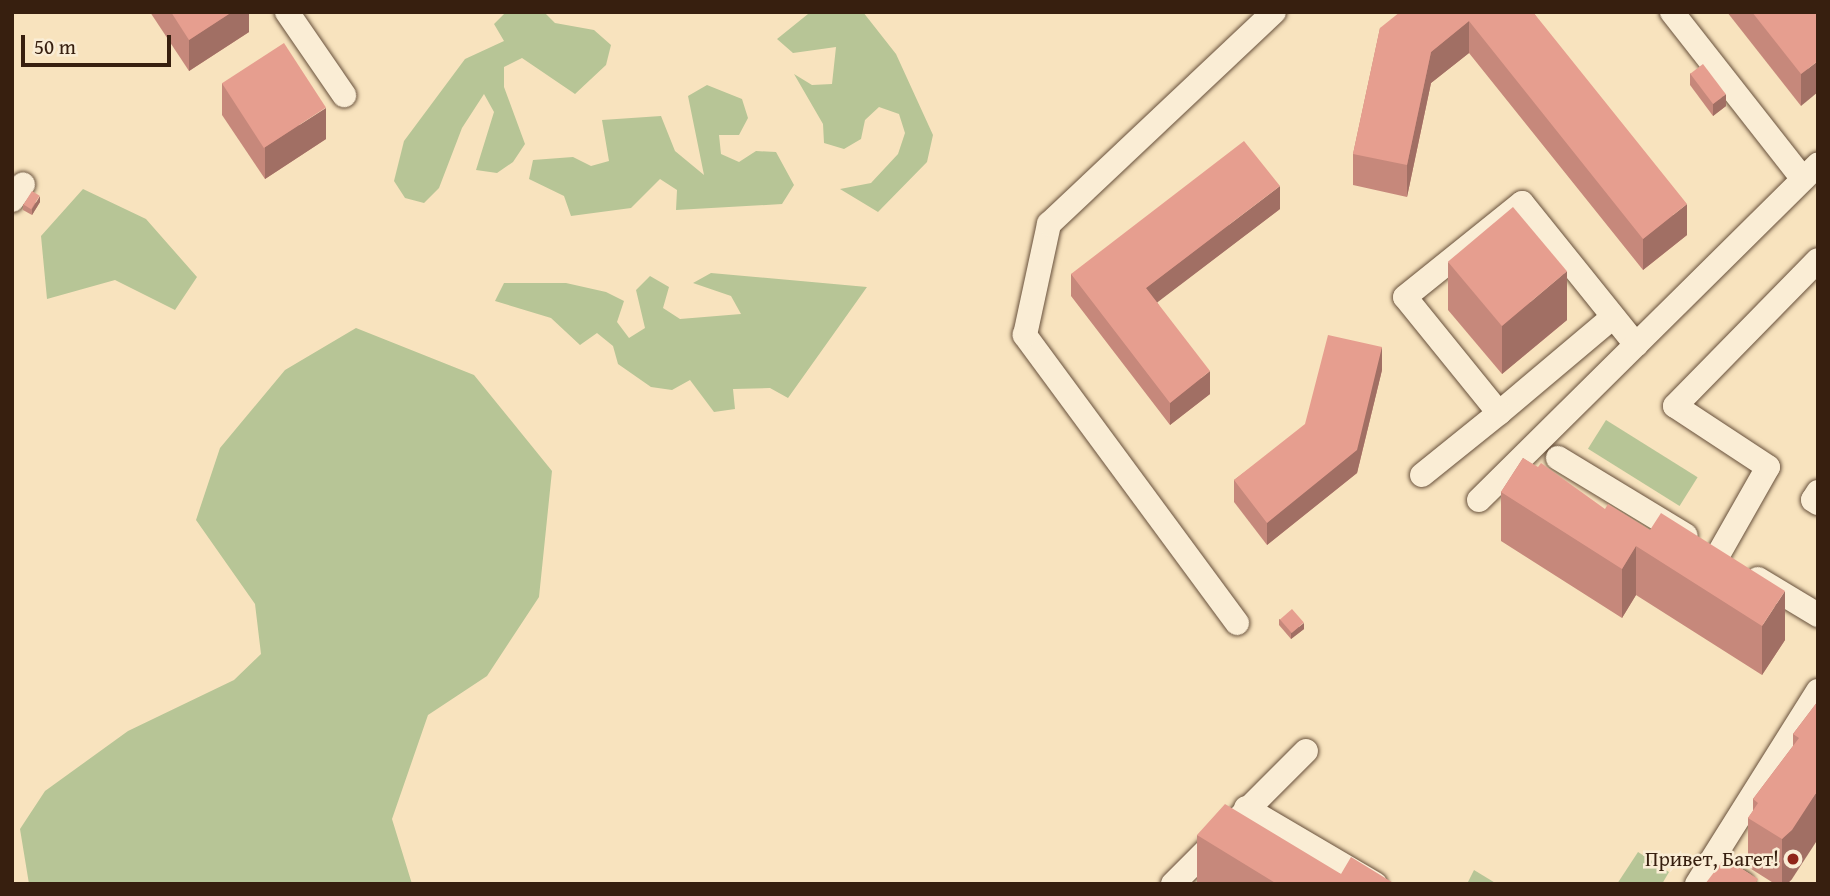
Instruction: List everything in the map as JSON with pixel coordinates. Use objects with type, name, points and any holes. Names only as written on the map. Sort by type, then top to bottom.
[{"type":"lane","points":[[286,12],[344,96]]},
{"type":"lane","points":[[1237,623],[1024,335],[1049,225],[1274,12]]},
{"type":"lane","points":[[1479,500],[1810,171],[1672,12]]},
{"type":"lane","points":[[1499,413],[1405,297],[1522,203],[1636,345]]},
{"type":"lane","points":[[1718,555],[1769,467],[1675,407],[1818,260]]},
{"type":"lane","points":[[1422,475],[1614,317]]},
{"type":"lane","points":[[1558,458],[1818,615]]},
{"type":"lane","points":[[1818,492],[1812,500],[1818,503]]},
{"type":"lane","points":[[1742,884],[1703,873],[1818,691]]},
{"type":"lane","points":[[1173,884],[1246,808],[1306,751]]},
{"type":"lane","points":[[1246,808],[1375,884]]},
{"type":"green space","points":[[506,12],[544,12],[555,23],[594,30],[611,45],[606,65],[575,94],[522,58],[504,67],[504,87],[525,144],[513,162],[497,173],[476,170],[494,112],[484,94],[462,128],[439,188],[424,203],[405,198],[394,181],[404,141],[465,59],[504,41],[494,24]]},
{"type":"green space","points":[[863,12],[896,54],[933,135],[927,162],[878,212],[840,189],[871,183],[898,154],[905,133],[899,114],[879,107],[865,120],[861,139],[844,149],[824,143],[823,124],[794,74],[812,85],[832,84],[836,47],[793,53],[777,39],[808,14]]},
{"type":"green space","points":[[707,85],[742,99],[748,118],[739,135],[719,135],[721,154],[739,162],[756,151],[776,152],[794,185],[782,204],[676,210],[677,190],[660,179],[631,208],[571,216],[564,196],[529,179],[533,160],[573,157],[591,166],[609,161],[602,120],[661,116],[675,151],[704,175],[688,96]]},
{"type":"green space","points":[[83,189],[146,219],[197,277],[175,310],[115,280],[47,299],[41,236]]},
{"type":"green space","points":[[711,273],[867,287],[788,398],[770,388],[733,389],[735,409],[714,412],[690,380],[672,390],[651,387],[618,364],[613,346],[597,333],[580,345],[551,318],[495,301],[504,283],[566,283],[606,292],[624,301],[617,322],[629,338],[645,328],[636,290],[650,276],[669,287],[663,308],[680,319],[741,314],[731,296],[693,283]]},
{"type":"green space","points":[[356,328],[474,375],[552,471],[539,597],[487,676],[428,715],[392,819],[412,884],[29,884],[20,829],[45,791],[128,731],[234,680],[261,654],[255,604],[196,520],[220,448],[285,370]]},
{"type":"green space","points":[[1606,420],[1698,477],[1680,506],[1588,449]]},
{"type":"green space","points":[[1638,852],[1669,872],[1662,884],[1617,884]]},
{"type":"green space","points":[[1474,870],[1497,884],[1467,884]]},
{"type":"building","points":[[171,12],[232,12],[189,40]]},
{"type":"building","points":[[1400,12],[1533,12],[1687,204],[1643,239],[1469,21],[1431,52],[1407,165],[1353,154],[1380,28]]},
{"type":"building","points":[[1752,12],[1818,12],[1818,61],[1801,74]]},
{"type":"building","points":[[284,43],[326,108],[264,148],[222,83]]},
{"type":"building","points":[[1703,64],[1726,94],[1713,104],[1690,74]]},
{"type":"building","points":[[1244,141],[1280,186],[1146,288],[1210,371],[1170,403],[1071,274]]},
{"type":"building","points":[[32,191],[40,196],[31,209],[24,205]]},
{"type":"building","points":[[1513,207],[1567,271],[1502,326],[1448,262]]},
{"type":"building","points":[[1328,335],[1382,347],[1357,450],[1267,523],[1234,480],[1305,424]]},
{"type":"building","points":[[1523,458],[1538,467],[1541,463],[1605,509],[1608,504],[1650,530],[1661,513],[1785,591],[1762,626],[1636,546],[1622,569],[1501,492]]},
{"type":"building","points":[[1292,609],[1304,623],[1292,633],[1280,619]]},
{"type":"building","points":[[1818,701],[1818,790],[1792,830],[1782,839],[1748,818],[1758,803],[1753,799],[1799,738],[1793,734]]},
{"type":"building","points":[[1225,804],[1341,874],[1351,857],[1395,884],[1277,884],[1197,835]]},
{"type":"building","points":[[1725,858],[1758,879],[1755,884],[1705,884]]},
{"type":"place","name":"Привет, Багет!","points":[[1793,859]]}]
